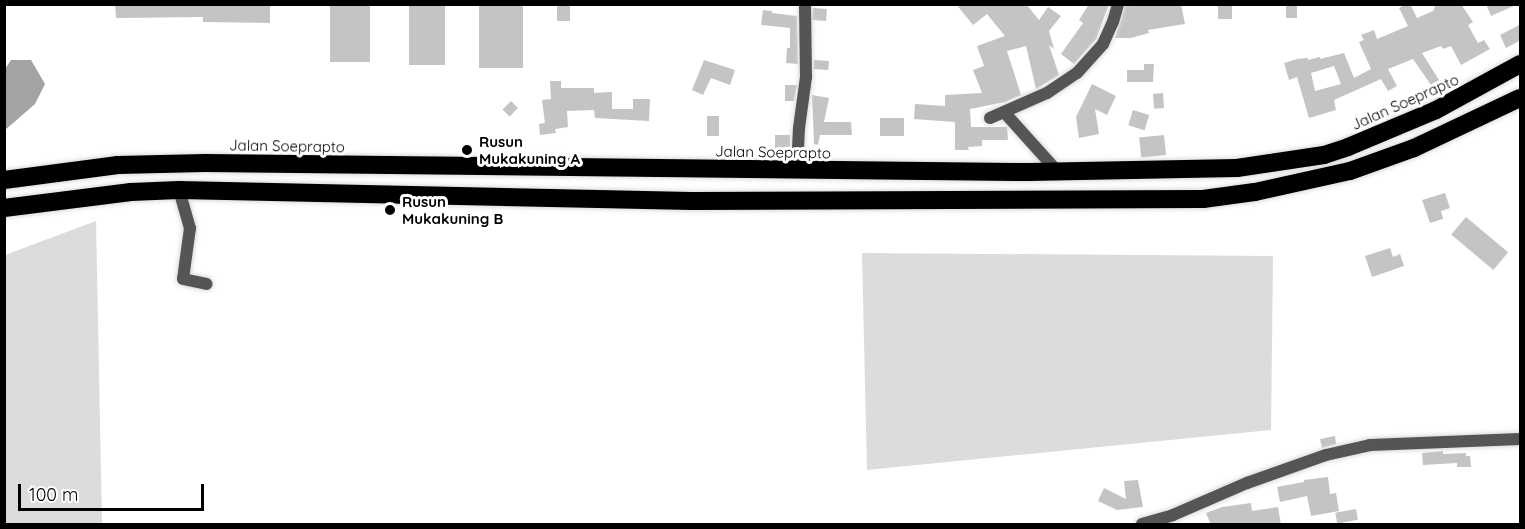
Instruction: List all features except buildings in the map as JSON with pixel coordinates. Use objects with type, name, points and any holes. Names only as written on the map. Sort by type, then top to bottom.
[{"type":"highway","name":"Jalan Soeprapto","points":[[4,180],[118,165],[206,163],[1058,172],[1237,168],[1324,154],[1401,126],[1521,64]]},
{"type":"highway","points":[[4,208],[131,192],[179,190],[738,201],[1203,199],[1255,192],[1350,171],[1414,148],[1521,98]]},
{"type":"street","points":[[797,170],[799,128],[806,77],[805,4]]},
{"type":"street","points":[[990,118],[1047,93],[1077,73],[1103,44],[1118,4]]},
{"type":"street","points":[[1004,112],[1058,172]]},
{"type":"street","points":[[179,190],[190,228],[183,279],[206,284]]},
{"type":"street","points":[[1142,525],[1173,515],[1247,483],[1326,455],[1370,445],[1521,439]]},
{"type":"shaded area","points":[[11,60],[31,60],[45,84],[35,104],[5,130],[5,69]]},
{"type":"shaded area","points":[[96,221],[102,524],[5,524],[5,255]]},
{"type":"shaded area","points":[[862,253],[1273,256],[1271,430],[867,470]]},
{"type":"place","name":"Rusun Mukakuning A","points":[[467,150]]},
{"type":"place","name":"Rusun Mukakuning B","points":[[390,210]]}]
